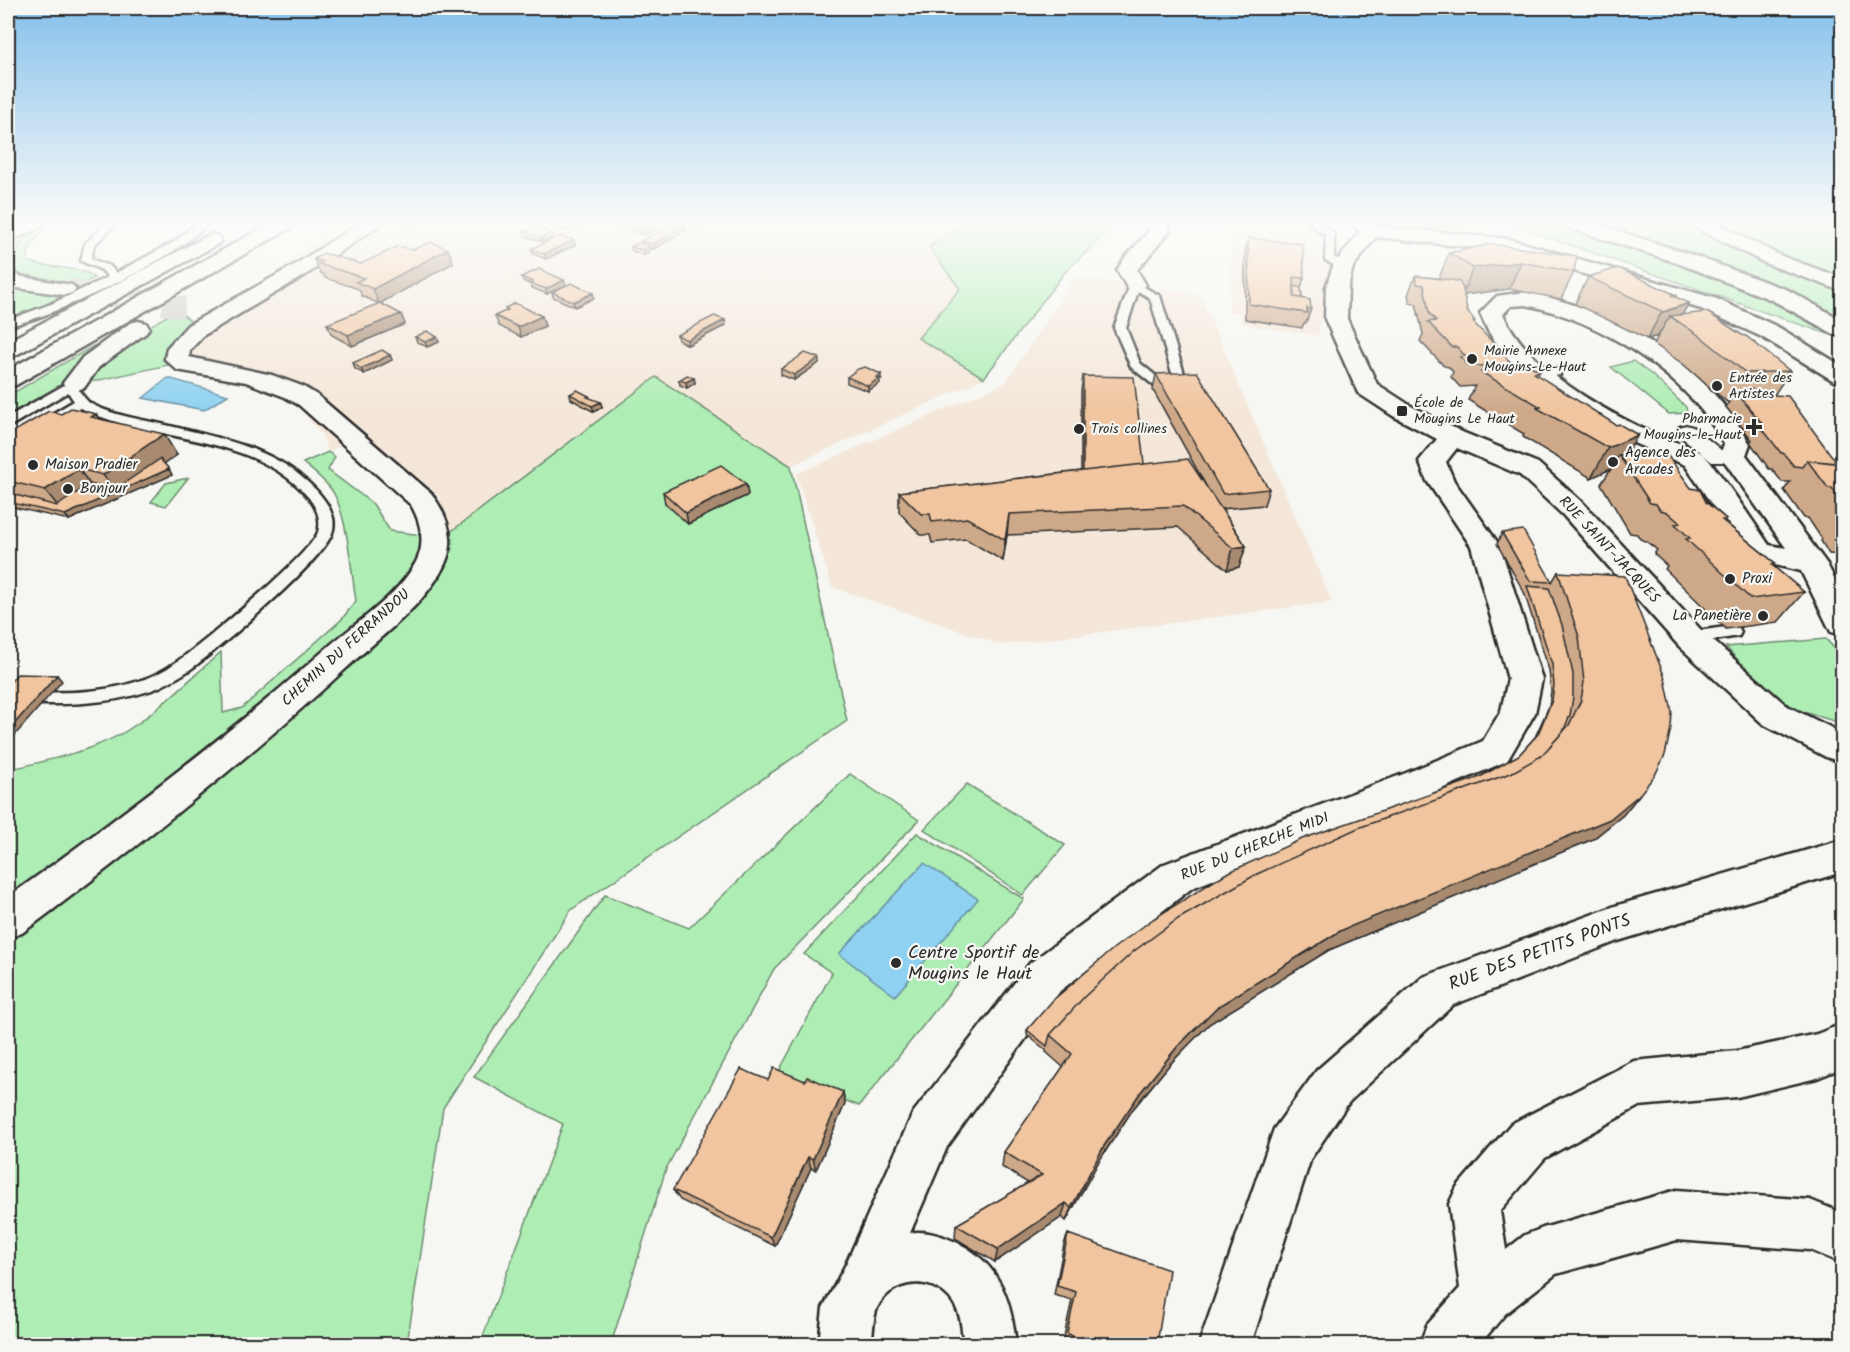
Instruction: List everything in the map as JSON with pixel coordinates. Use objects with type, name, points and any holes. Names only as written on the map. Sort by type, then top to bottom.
[{"type":"main road","points":[[42,286],[65,289]]},
{"type":"main road","points":[[8,350],[126,286]]},
{"type":"main road","points":[[8,380],[174,286]]},
{"type":"main road","points":[[78,393],[91,362],[132,331],[205,286]]},
{"type":"main road","name":"CHEMIN DU FERRANDOU","points":[[8,920],[198,778],[318,675],[410,590],[431,561],[436,535],[430,510],[421,499],[308,400],[291,388],[273,382],[185,365],[177,359],[179,348],[188,336],[272,286]]},
{"type":"main road","name":"RUE SAINT-JACQUES","points":[[1337,286],[1336,319],[1367,388],[1402,411],[1453,437],[1529,469],[1573,509],[1690,638],[1775,715],[1841,751]]},
{"type":"main road","points":[[1648,286],[1709,304],[1770,332],[1842,376]]},
{"type":"main road","points":[[1756,286],[1780,295],[1842,329]]},
{"type":"main road","points":[[8,336],[90,290]]},
{"type":"main road","points":[[1716,457],[1737,444],[1727,423],[1700,392],[1676,370],[1639,352],[1593,320],[1564,307],[1523,297],[1504,299],[1494,305],[1491,313],[1499,331],[1514,352],[1548,373],[1607,418],[1645,439],[1716,457],[1812,564],[1842,624]]},
{"type":"main road","points":[[188,308],[220,316]]},
{"type":"main road","name":"RUE DU CHERCHE MIDI","points":[[863,1284],[930,1131],[1045,977],[1178,876],[1419,783],[1495,751],[1518,713],[1525,679],[1485,546],[1442,481],[1432,461],[1453,437]]},
{"type":"main road","points":[[1716,457],[1759,552],[1812,564]]},
{"type":"main road","name":"RUE DES PETITS PONTS","points":[[1225,1344],[1291,1146],[1333,1086],[1438,991],[1615,924],[1842,856]]},
{"type":"main road","points":[[1487,1296],[1474,1204],[1528,1141],[1634,1084],[1737,1074],[1816,1056],[1842,1046]]},
{"type":"main road","points":[[1446,1344],[1487,1296],[1543,1253],[1677,1215],[1810,1225],[1842,1238]]},
{"type":"main road","points":[[845,1344],[844,1335],[850,1307],[863,1284],[881,1266],[903,1257],[926,1255],[948,1263],[968,1278],[982,1300],[990,1326],[990,1344]]},
{"type":"street","points":[[1686,431],[1716,457]]},
{"type":"lane","points":[[8,324],[98,286]]},
{"type":"lane","points":[[1135,286],[1120,328],[1135,365],[1167,390],[1223,495],[1232,500],[1243,501],[1249,494],[1180,380],[1155,296],[1137,286]]},
{"type":"lane","points":[[8,422],[78,393]]},
{"type":"lane","points":[[8,445],[78,393]]},
{"type":"lane","points":[[8,697],[82,699],[145,686],[172,674],[192,660],[302,562],[320,545],[325,534],[327,519],[319,502],[311,492],[279,467],[206,438],[96,410],[78,393]]},
{"type":"lane","points":[[1690,638],[1733,632]]},
{"type":"shaded area","points":[[260,286],[958,286],[960,289],[919,338],[984,378],[791,466],[656,377],[449,533],[439,497],[364,434],[328,452],[322,435],[290,397],[257,385],[181,372],[163,360],[173,338],[251,294]]},
{"type":"shaded area","name":"Trois collines","points":[[1069,286],[1138,286],[1200,295],[1332,602],[1001,645],[832,587],[796,474],[1005,383]]},
{"type":"shaded area","points":[[1230,286],[1327,286],[1318,336],[1241,324],[1241,313],[1229,312]]},
{"type":"green space","points":[[70,286],[79,286],[43,306],[8,318],[8,287],[56,294]]},
{"type":"green space","points":[[958,286],[1054,286],[984,378],[918,338],[960,289]]},
{"type":"green space","points":[[1689,286],[1842,286],[1842,339]]},
{"type":"green space","points":[[170,314],[185,316],[191,322],[190,326],[176,336],[166,349],[163,360],[168,365],[86,383],[112,352]]},
{"type":"green space","points":[[104,342],[57,388],[8,416],[8,396],[93,346]]},
{"type":"green space","points":[[1633,361],[1652,375],[1686,407],[1687,413],[1669,414],[1611,367]]},
{"type":"green space","points":[[656,377],[791,466],[847,721],[571,910],[443,1108],[407,1344],[8,1344],[8,768],[79,752],[123,733],[159,707],[221,652],[223,713],[242,708],[341,620],[356,601],[342,516],[333,492],[303,463],[328,452],[335,457],[328,470],[373,504],[390,531],[422,535],[449,533]]},
{"type":"green space","points":[[188,478],[166,506],[151,502],[166,483]]},
{"type":"green space","points":[[1826,639],[1842,657],[1842,721],[1837,722],[1798,710],[1765,690],[1726,647]]},
{"type":"green space","points":[[850,774],[919,820],[774,969],[666,1169],[611,1344],[480,1344],[563,1124],[474,1077],[605,895],[689,928]]},
{"type":"green space","points":[[967,784],[1065,845],[1023,895],[924,829]]},
{"type":"green space","name":"Centre Sportif de Mougins le Haut","points":[[917,833],[1024,899],[859,1106],[778,1073],[832,973],[804,954]]},
{"type":"water","points":[[168,378],[228,395],[204,410],[143,398]]},
{"type":"water","points":[[924,863],[978,899],[895,996],[839,954]]},
{"type":"building","points":[[564,286],[578,286],[593,293],[573,302],[552,292]]},
{"type":"building","points":[[1249,286],[1294,286],[1294,297],[1310,300],[1311,309],[1307,308],[1307,313],[1249,304]]},
{"type":"building","points":[[1294,286],[1301,288],[1302,298],[1294,297]]},
{"type":"building","points":[[1424,286],[1462,286],[1467,311],[1475,321],[1473,322],[1504,354],[1511,365],[1469,366],[1460,357],[1465,356],[1457,347],[1452,347],[1428,322],[1436,321],[1429,313]]},
{"type":"building","points":[[1607,286],[1657,286],[1689,303],[1663,312]]},
{"type":"building","points":[[380,303],[401,314],[348,335],[327,324]]},
{"type":"building","points":[[515,303],[542,316],[518,327],[495,316],[508,310],[505,308]]},
{"type":"building","points":[[1707,312],[1746,336],[1790,371],[1746,373],[1700,336],[1670,316]]},
{"type":"building","points":[[714,316],[725,320],[687,340],[677,335]]},
{"type":"building","points":[[427,331],[437,337],[425,342],[415,337]]},
{"type":"building","points":[[382,350],[390,355],[361,369],[353,363]]},
{"type":"building","points":[[805,353],[819,358],[794,375],[781,369]]},
{"type":"building","points":[[1524,362],[1540,371],[1534,373],[1616,425],[1619,424],[1638,435],[1608,448],[1537,408],[1541,407],[1481,372]]},
{"type":"building","points":[[865,367],[881,374],[868,386],[847,377],[858,369]]},
{"type":"building","points":[[1197,372],[1269,489],[1223,494],[1156,374]]},
{"type":"building","points":[[687,375],[694,378],[686,382],[679,380]]},
{"type":"building","points":[[1083,376],[1134,377],[1144,464],[1083,471]]},
{"type":"building","points":[[1752,389],[1756,392],[1748,393],[1788,396],[1837,463],[1807,460],[1802,467],[1794,466],[1781,453],[1761,427],[1764,426],[1736,392]]},
{"type":"building","points":[[577,390],[601,402],[592,406],[570,394]]},
{"type":"building","points":[[71,408],[96,414],[91,417],[164,434],[103,475],[79,469],[45,490],[8,481],[8,435],[49,411],[61,414]]},
{"type":"building","points":[[1619,455],[1668,456],[1691,488],[1700,490],[1706,502],[1726,519],[1722,520],[1775,563],[1772,565],[1804,592],[1751,599],[1686,539],[1690,538],[1675,524],[1680,523],[1667,512],[1660,510],[1656,504],[1650,503]]},
{"type":"building","points":[[160,459],[169,469],[65,515],[8,502],[8,493],[57,506],[90,484],[114,490]]},
{"type":"building","points":[[1188,459],[1246,546],[1233,548],[1183,506],[1009,514],[1005,540],[967,518],[932,522],[930,514],[921,514],[899,492]]},
{"type":"building","points":[[1807,460],[1842,464],[1842,503],[1832,488],[1828,488]]},
{"type":"building","points":[[721,465],[746,484],[686,513],[663,492]]},
{"type":"building","points":[[1523,530],[1552,582],[1530,581],[1502,533]]},
{"type":"building","points":[[1558,572],[1625,576],[1665,678],[1672,712],[1671,728],[1665,755],[1655,775],[1640,794],[1610,819],[1340,931],[1217,1007],[1177,1047],[1140,1093],[1104,1146],[1071,1208],[1066,1203],[998,1249],[956,1225],[1042,1175],[1004,1152],[1072,1054],[1050,1035],[1084,997],[1134,951],[1178,919],[1257,874],[1358,828],[1511,773],[1541,756],[1569,725],[1581,700],[1584,682],[1579,637]]},
{"type":"building","points":[[1527,586],[1549,588],[1562,625],[1573,674],[1570,715],[1563,732],[1541,756],[1511,773],[1358,828],[1257,874],[1178,919],[1134,951],[1084,997],[1050,1035],[1047,1046],[1027,1030],[1053,1000],[1114,948],[1153,919],[1225,874],[1302,839],[1480,777],[1519,755],[1538,734],[1552,700],[1554,685],[1552,664]]},
{"type":"building","points":[[17,674],[57,675],[8,731],[8,685]]},
{"type":"building","points":[[774,1068],[805,1081],[807,1077],[843,1092],[813,1159],[808,1157],[771,1237],[673,1190],[741,1069],[768,1080]]},
{"type":"building","points":[[1068,1234],[1169,1270],[1157,1344],[1078,1344],[1078,1339],[1067,1333],[1076,1292],[1057,1286]]},
{"type":"tunnel","points":[[65,289],[188,308]]},
{"type":"place","name":"Mairie Annexe Mougins-Le-Haut","points":[[1472,359]]},
{"type":"place","name":"Entrée des Artistes","points":[[1717,386]]},
{"type":"place","name":"École de Mougins Le Haut","points":[[1402,411]]},
{"type":"place","name":"Pharmacie Mougins-le-Haut","points":[[1754,427]]},
{"type":"place","name":"Trois collines","points":[[1079,429]]},
{"type":"place","name":"Agence des Arcades","points":[[1613,462]]},
{"type":"place","name":"Maison Pradier","points":[[33,465]]},
{"type":"place","name":"Bonjour","points":[[68,489]]},
{"type":"place","name":"Proxi","points":[[1730,579]]},
{"type":"place","name":"La Panetière","points":[[1763,616]]},
{"type":"place","name":"Centre Sportif de Mougins le Haut","points":[[896,963]]}]
